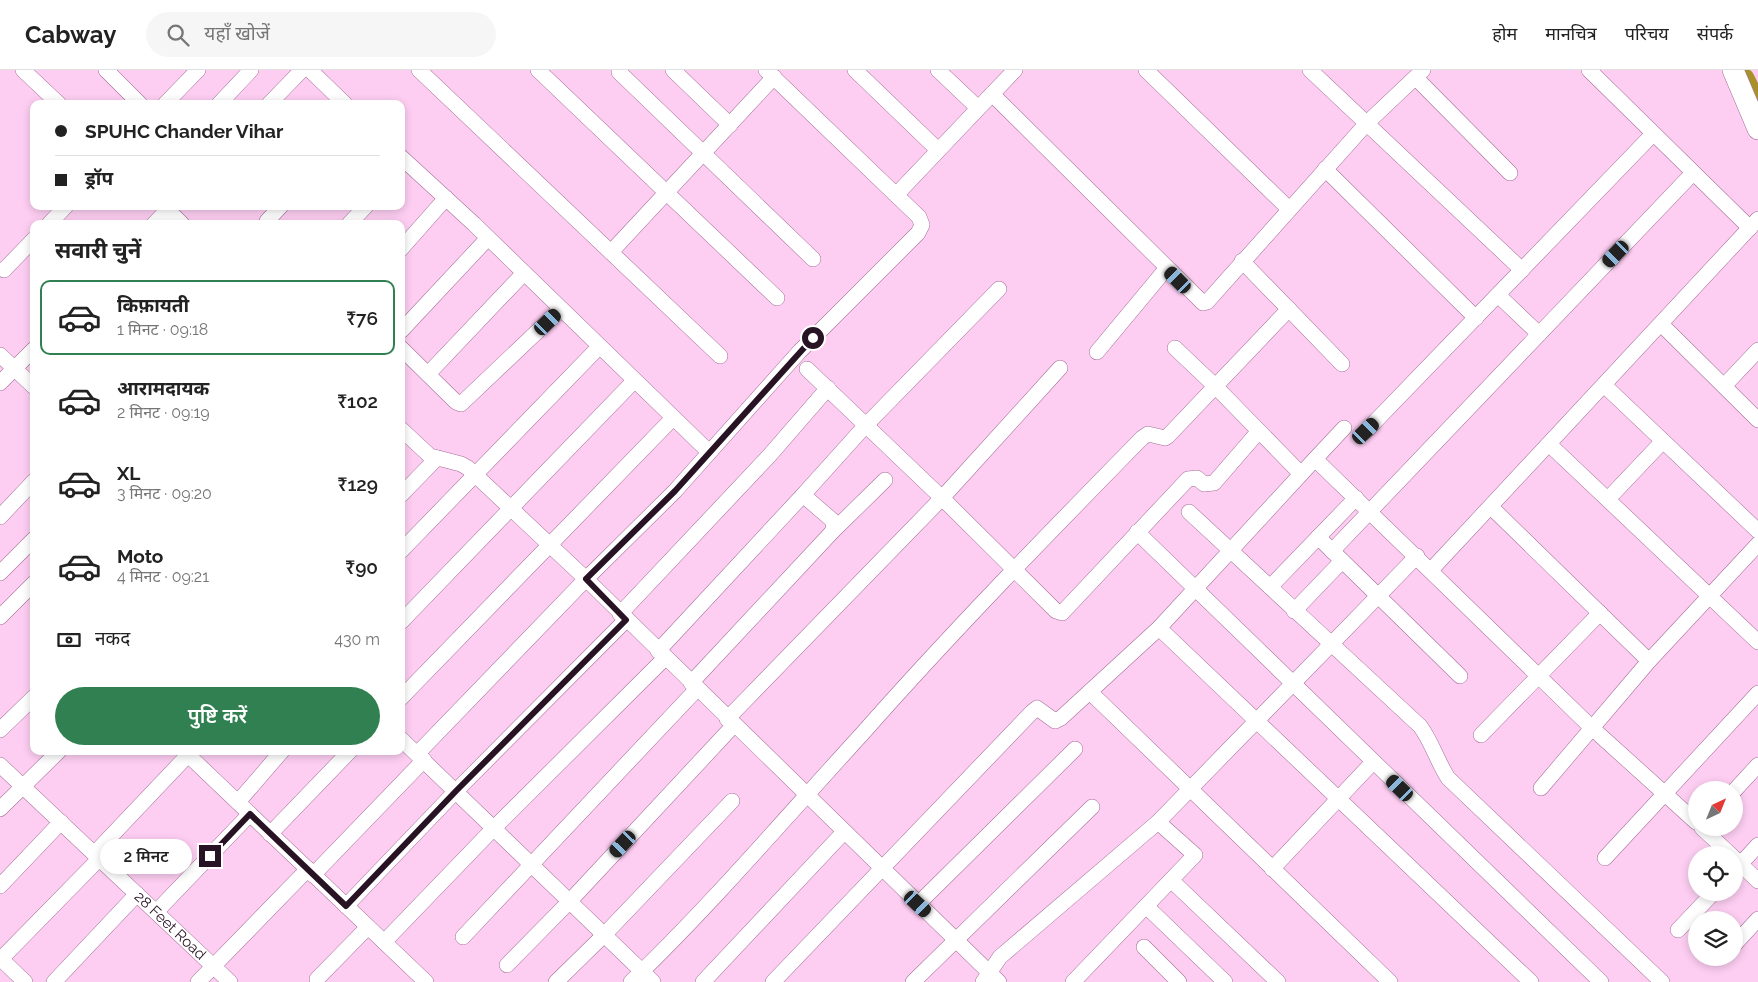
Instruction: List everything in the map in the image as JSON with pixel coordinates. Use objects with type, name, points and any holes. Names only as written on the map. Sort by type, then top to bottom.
[{"type":"street","points":[[22,70],[55,100]]},
{"type":"street","points":[[106,70],[136,100]]},
{"type":"street","points":[[223,100],[252,70]]},
{"type":"street","points":[[273,100],[302,70]]},
{"type":"street","points":[[310,70],[341,100]]},
{"type":"street","points":[[419,70],[720,356]]},
{"type":"street","points":[[538,70],[665,194],[777,298]]},
{"type":"street","points":[[673,70],[730,125]]},
{"type":"street","points":[[855,70],[938,150]]},
{"type":"street","points":[[938,70],[978,108]]},
{"type":"street","points":[[896,194],[1015,70]]},
{"type":"street","points":[[1146,70],[1289,209]]},
{"type":"street","points":[[1310,70],[1522,270]]},
{"type":"street","points":[[1431,570],[1754,223],[1694,173],[1589,70]]},
{"type":"street","points":[[1733,70],[1758,129]]},
{"type":"street","points":[[619,72],[813,259]]},
{"type":"street","points":[[168,100],[188,73]]},
{"type":"street","points":[[198,982],[310,872],[421,757],[586,579],[675,491],[800,351],[918,233],[922,226],[919,217],[896,194],[770,74],[730,125],[611,252]]},
{"type":"street","points":[[992,94],[1166,269],[1203,303],[1207,302],[1367,123],[1420,74],[1510,173]]},
{"type":"street","points":[[1366,431],[1653,134]]},
{"type":"street","points":[[405,164],[446,198],[709,452]]},
{"type":"street","points":[[1325,169],[1476,318]]},
{"type":"street","points":[[1294,611],[1370,511],[1694,173]]},
{"type":"street","points":[[405,244],[446,198]]},
{"type":"street","points":[[53,220],[62,210]]},
{"type":"street","points":[[157,220],[165,210]]},
{"type":"street","points":[[170,210],[178,220]]},
{"type":"street","points":[[268,220],[277,210]]},
{"type":"street","points":[[353,220],[362,210]]},
{"type":"street","points":[[405,327],[488,238]]},
{"type":"street","points":[[4,270],[30,243]]},
{"type":"street","points":[[1242,261],[1342,364]]},
{"type":"street","points":[[1097,352],[1166,269]]},
{"type":"street","points":[[428,374],[524,273]]},
{"type":"street","points":[[384,942],[661,654],[866,426],[999,289]]},
{"type":"street","points":[[1498,295],[1539,334]]},
{"type":"street","points":[[405,352],[456,402],[461,404],[561,309]]},
{"type":"street","points":[[405,743],[604,935],[642,979],[862,734],[1015,568],[1142,438],[1148,434],[1164,438],[1168,436],[1289,310]]},
{"type":"street","points":[[1661,324],[1758,420]]},
{"type":"street","points":[[405,547],[600,347]]},
{"type":"street","points":[[1175,348],[1301,474]]},
{"type":"street","points":[[1724,386],[1758,350]]},
{"type":"street","points":[[0,383],[30,353]]},
{"type":"street","points":[[0,355],[30,383]]},
{"type":"street","points":[[507,964],[570,902],[730,722],[942,498],[1060,368]]},
{"type":"street","points":[[807,370],[1015,568],[1056,611],[1062,613],[1188,479],[1197,478],[1204,484],[1214,483],[1259,431]]},
{"type":"street","points":[[405,618],[634,381]]},
{"type":"street","points":[[1604,385],[1758,531]]},
{"type":"street","points":[[346,906],[623,618],[828,388]]},
{"type":"street","points":[[405,694],[673,418]]},
{"type":"street","points":[[773,982],[1032,712],[1037,708],[1055,721],[1090,692],[1159,628],[1344,428]]},
{"type":"street","points":[[405,433],[427,454],[464,465],[512,509],[956,940],[991,979],[1000,957],[1051,916],[1158,822],[1293,684],[1329,644],[1417,556]]},
{"type":"street","points":[[1608,500],[1663,441]]},
{"type":"street","points":[[1550,444],[1758,642]]},
{"type":"street","points":[[405,491],[438,458]]},
{"type":"street","points":[[1315,459],[1592,728],[1688,814]]},
{"type":"street","points":[[463,937],[694,686],[832,532],[885,480]]},
{"type":"street","points":[[0,517],[30,485]]},
{"type":"street","points":[[803,495],[832,520],[834,526],[832,532]]},
{"type":"street","points":[[1270,587],[1356,498]]},
{"type":"street","points":[[1491,507],[1649,661]]},
{"type":"street","points":[[1189,512],[1329,644],[1420,726],[1448,778],[1662,982]]},
{"type":"street","points":[[1137,532],[1601,982]]},
{"type":"street","points":[[1318,537],[1460,676]]},
{"type":"street","points":[[0,573],[30,543]]},
{"type":"street","points":[[1541,788],[1649,661],[1758,544]]},
{"type":"street","points":[[0,617],[30,587]]},
{"type":"street","points":[[1481,735],[1600,613]]},
{"type":"street","points":[[1159,628],[1531,982]]},
{"type":"street","points":[[1090,692],[1390,982]]},
{"type":"street","points":[[1605,858],[1664,792],[1758,693]]},
{"type":"street","points":[[0,730],[30,702]]},
{"type":"street","points":[[918,904],[1074,748]]},
{"type":"street","points":[[0,809],[55,755]]},
{"type":"street","points":[[25,982],[1,958],[193,755],[270,834],[426,982]]},
{"type":"street","points":[[238,802],[279,755]]},
{"type":"street","points":[[270,834],[346,755]]},
{"type":"street","points":[[1272,868],[1373,762]]},
{"type":"street","points":[[1743,781],[1758,764]]},
{"type":"street","name":"28 Feet Road","points":[[0,765],[230,982]]},
{"type":"street","points":[[556,982],[604,935],[732,801]]},
{"type":"street","points":[[913,982],[1092,807]]},
{"type":"street","points":[[156,912],[250,814]]},
{"type":"street","points":[[0,886],[61,822]]},
{"type":"street","points":[[1073,982],[1195,855],[1158,822]]},
{"type":"street","points":[[703,982],[844,832]]},
{"type":"street","points":[[1710,836],[1719,846]]},
{"type":"street","points":[[1743,856],[1758,845]]},
{"type":"street","points":[[1743,869],[1758,881]]},
{"type":"street","points":[[1170,880],[1278,982]]},
{"type":"street","points":[[62,979],[137,894]]},
{"type":"street","points":[[1678,930],[1705,901]]},
{"type":"street","points":[[1146,906],[1219,980]]},
{"type":"street","points":[[1743,935],[1758,919]]},
{"type":"street","points":[[317,979],[368,926]]},
{"type":"street","points":[[1144,947],[1179,982]]},
{"type":"waterway","points":[[1746,77],[1758,101]]},
{"type":"route","points":[[210,856],[250,814],[346,906],[456,791],[626,620],[586,579],[675,491],[813,338]]}]
